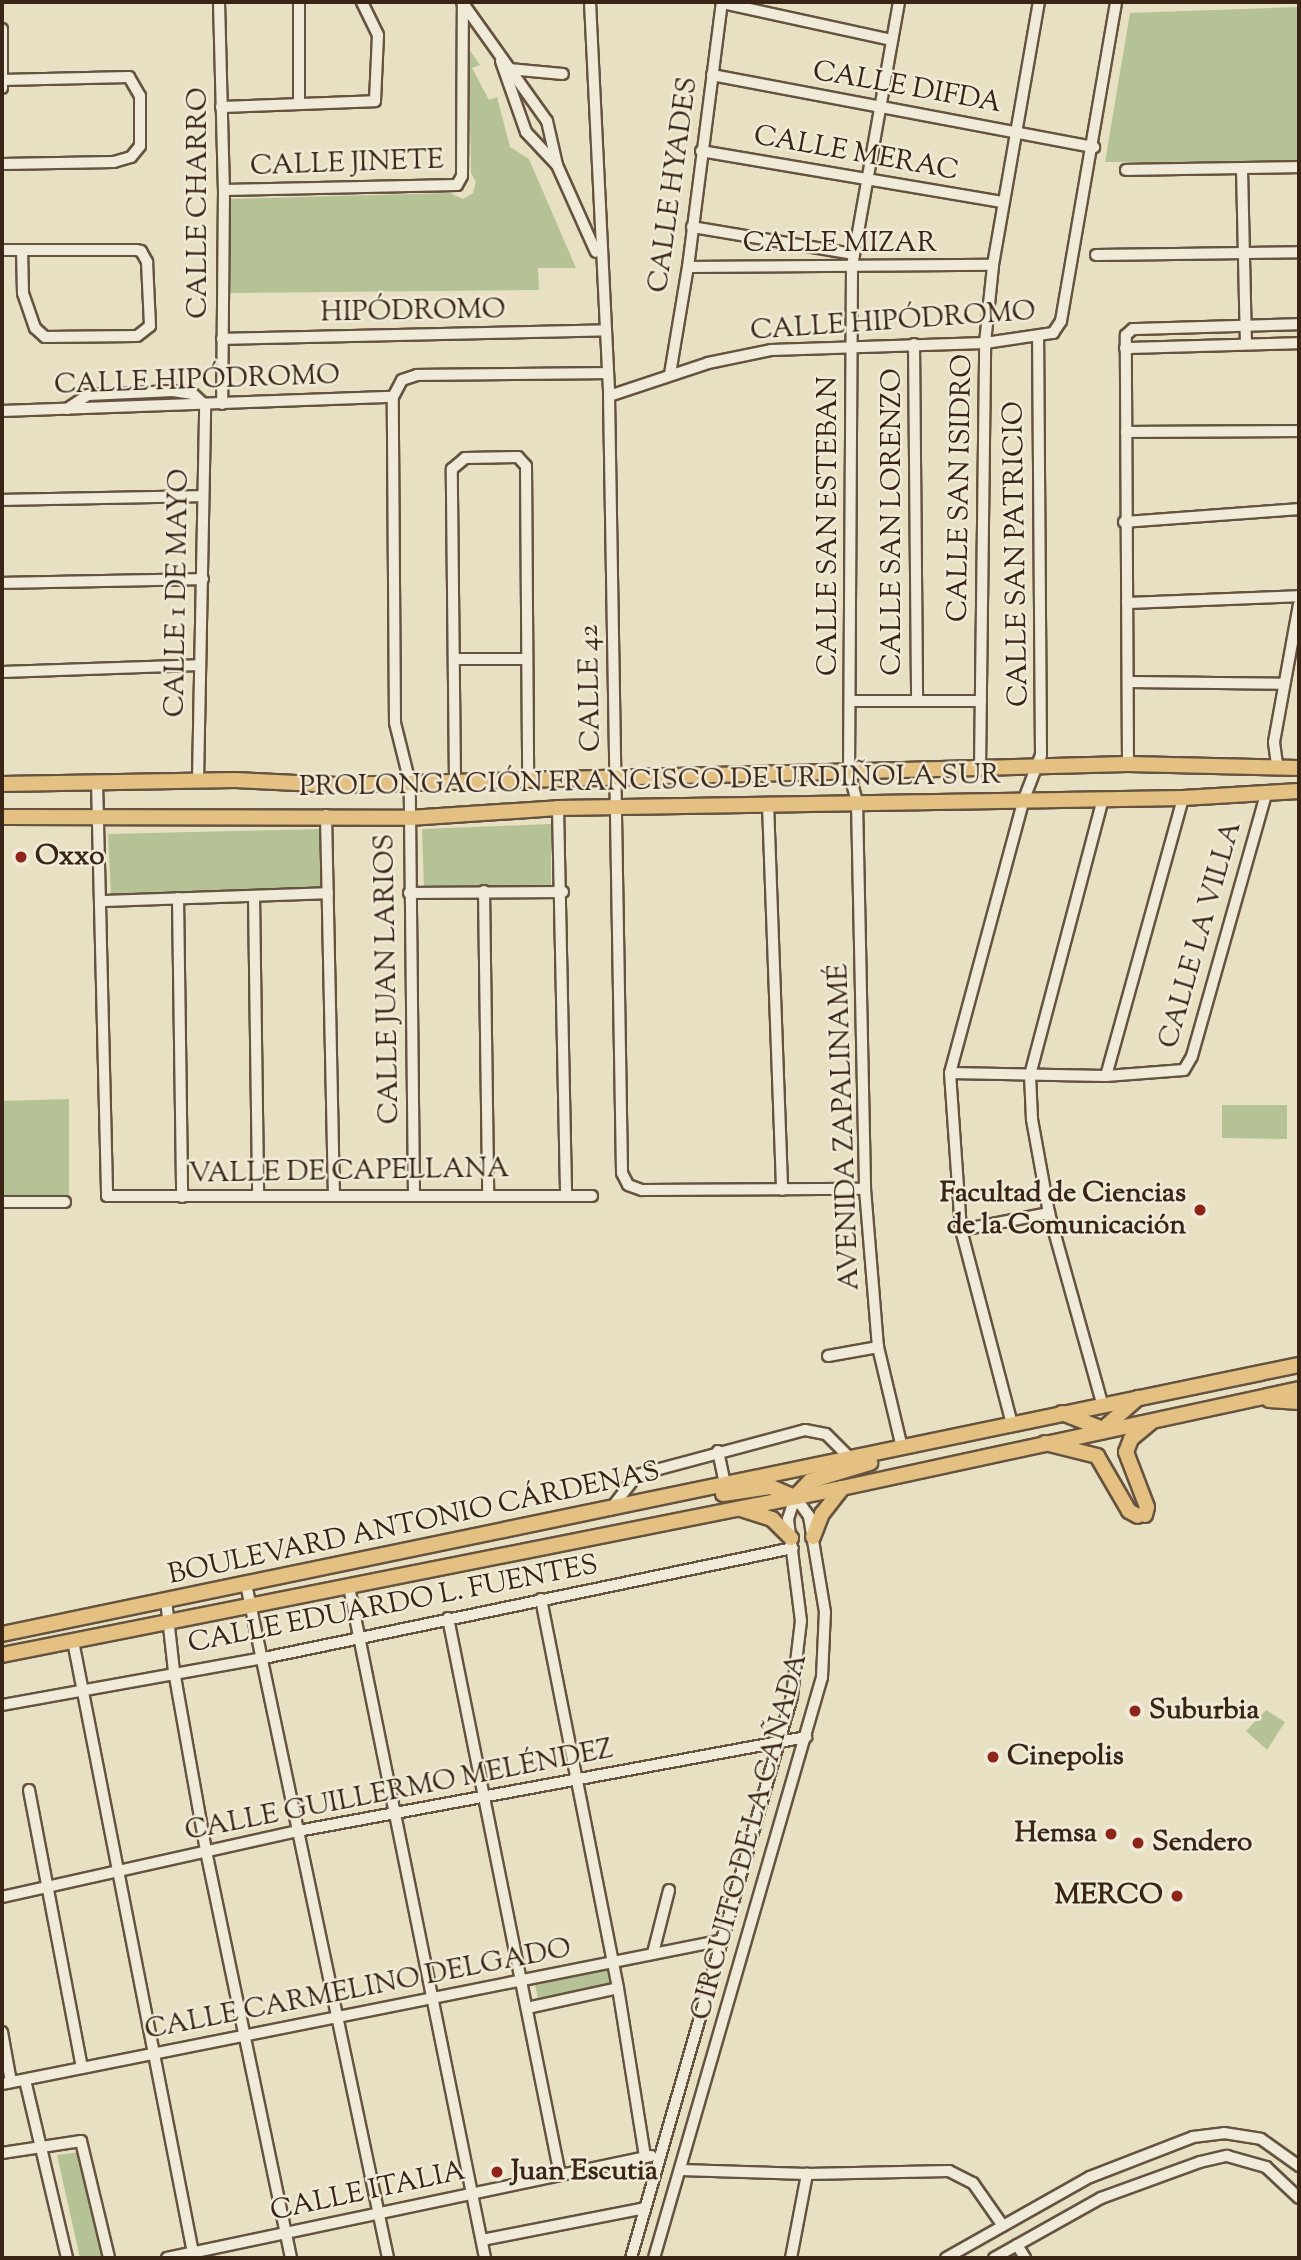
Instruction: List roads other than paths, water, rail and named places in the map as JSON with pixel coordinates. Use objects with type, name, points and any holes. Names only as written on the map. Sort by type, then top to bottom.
[{"type":"main road","name":"PROLONGACIÓN FRANCISCO DE URDIÑOLA SUR","points":[[2,784],[198,781],[410,783],[616,774],[849,772],[1128,764],[1276,764],[1299,768]]},
{"type":"main road","name":"PROLONGACIÓN FRANCISCO DE URDIÑOLA SUR","points":[[2,817],[99,814],[409,818],[558,808],[1183,798],[1299,791]]},
{"type":"main road","points":[[719,1486],[722,1494],[774,1487],[795,1497],[807,1482],[876,1461],[895,1449],[1102,1403],[1297,1364]]},
{"type":"main road","points":[[1243,1399],[1299,1389]]},
{"type":"main road","points":[[1061,1413],[1103,1429],[1142,1395]]},
{"type":"main road","points":[[1243,1399],[1299,1402]]},
{"type":"main road","name":"BOULEVARD ANTONIO CÁRDENAS","points":[[2,1655],[349,1587],[733,1507],[842,1488],[1243,1399]]},
{"type":"main road","points":[[1040,1442],[1097,1456],[1129,1511],[1141,1516],[1147,1507],[1126,1452],[1131,1439],[1154,1419]]},
{"type":"main road","name":"BOULEVARD ANTONIO CÁRDENAS","points":[[2,1634],[895,1449]]},
{"type":"main road","points":[[813,1537],[822,1514],[842,1488]]},
{"type":"main road","points":[[733,1507],[767,1516],[792,1543]]},
{"type":"street","name":"CALLE CHARRO","points":[[219,2],[224,190],[222,404]]},
{"type":"street","points":[[299,2],[299,104]]},
{"type":"street","points":[[221,107],[375,101],[378,36],[362,2]]},
{"type":"street","points":[[462,2],[506,68],[547,121],[557,165],[599,258]]},
{"type":"street","name":"CALLE JINETE","points":[[224,190],[457,185],[462,176],[462,2]]},
{"type":"street","name":"CALLE 42","points":[[590,2],[599,258],[609,396],[621,1164],[628,1185],[642,1190],[782,1190]]},
{"type":"street","points":[[722,2],[892,40]]},
{"type":"street","name":"CALLE HYADES","points":[[670,374],[688,267],[722,2]]},
{"type":"street","name":"CALLE SAN ESTEBAN","points":[[857,802],[849,772],[852,701],[852,267],[899,2]]},
{"type":"street","name":"CALLE SAN ISIDRO","points":[[980,769],[985,343],[993,265],[1039,2]]},
{"type":"street","points":[[1094,147],[1115,2]]},
{"type":"street","points":[[2,29],[2,89]]},
{"type":"street","points":[[506,68],[526,132],[557,165]]},
{"type":"street","points":[[506,68],[563,74]]},
{"type":"street","name":"CALLE DIFDA","points":[[712,75],[1016,130],[1094,147]]},
{"type":"street","points":[[2,81],[129,77],[140,96],[140,146],[131,157],[114,162],[2,164]]},
{"type":"street","name":"CALLE HIPÓDROMO","points":[[609,396],[670,374],[771,350],[1038,339],[1058,328],[1094,147]]},
{"type":"street","name":"CALLE MERAC","points":[[701,151],[1004,202]]},
{"type":"street","points":[[1126,170],[1299,167]]},
{"type":"street","points":[[1242,169],[1246,344]]},
{"type":"street","name":"CALLE MIZAR","points":[[692,227],[854,254]]},
{"type":"street","points":[[2,250],[22,250],[141,251],[147,262],[150,326],[138,336],[45,337],[36,328],[23,293],[22,250]]},
{"type":"street","points":[[1096,256],[1299,252]]},
{"type":"street","name":"CALLE MIZAR","points":[[688,267],[993,265]]},
{"type":"street","points":[[1128,764],[1130,682],[1124,522],[1126,335],[1133,329],[1299,324]]},
{"type":"street","name":"HIPÓDROMO","points":[[222,339],[605,330]]},
{"type":"street","name":"CALLE SAN PATRICIO","points":[[1038,339],[1042,742],[1039,767]]},
{"type":"street","points":[[1125,348],[1299,343]]},
{"type":"street","name":"CALLE SAN LORENZO","points":[[914,344],[917,701]]},
{"type":"street","name":"CALLE HIPÓDROMO","points":[[2,411],[205,405],[394,392],[417,375],[608,373]]},
{"type":"street","name":"CALLE JUAN LARIOS","points":[[394,392],[396,723],[410,783],[414,1195]]},
{"type":"street","name":"CALLE 1 DE MAYO","points":[[198,781],[205,405]]},
{"type":"street","points":[[1126,432],[1299,431]]},
{"type":"street","points":[[455,781],[454,464],[465,458],[518,457],[527,470],[528,779]]},
{"type":"street","points":[[2,500],[203,496]]},
{"type":"street","points":[[1124,522],[1299,509]]},
{"type":"street","points":[[2,583],[203,579]]},
{"type":"street","points":[[1127,603],[1299,596]]},
{"type":"street","points":[[1276,764],[1274,742],[1299,604]]},
{"type":"street","points":[[454,659],[527,659]]},
{"type":"street","points":[[2,672],[199,664]]},
{"type":"street","points":[[1130,682],[1283,684]]},
{"type":"street","points":[[852,701],[981,701]]},
{"type":"street","points":[[1012,1424],[961,1230],[950,1073],[1024,799],[1039,767]]},
{"type":"street","points":[[97,782],[102,901],[328,893]]},
{"type":"street","name":"CALLE LA VILLA","points":[[1106,1076],[1166,1074],[1184,1070],[1192,1056],[1266,795]]},
{"type":"street","points":[[1102,1403],[1049,1213],[1032,1119],[1030,1075],[1103,798]]},
{"type":"street","points":[[950,1073],[1106,1076],[1183,798]]},
{"type":"street","name":"AVENIDA ZAPALINAMÉ","points":[[857,802],[865,1189],[878,1347],[895,1449]]},
{"type":"street","points":[[768,804],[782,1190],[865,1189]]},
{"type":"street","points":[[558,808],[563,892],[566,1193]]},
{"type":"street","points":[[326,815],[334,1195]]},
{"type":"street","points":[[484,891],[488,1193]]},
{"type":"street","points":[[409,893],[563,892]]},
{"type":"street","points":[[254,896],[258,1195]]},
{"type":"street","points":[[178,898],[182,1197]]},
{"type":"street","name":"VALLE DE CAPELLANA","points":[[102,901],[107,1196],[488,1193],[566,1193],[593,1196]]},
{"type":"street","points":[[2,1202],[65,1202]]},
{"type":"street","points":[[961,1230],[1049,1213]]},
{"type":"street","points":[[828,1356],[878,1347]]},
{"type":"street","points":[[610,1510],[637,1475],[718,1451],[818,1431],[836,1441],[850,1458]]},
{"type":"street","points":[[718,1451],[719,1486]]},
{"type":"street","name":"CIRCUITO DE LA CAÑADA","points":[[654,2258],[806,1737],[826,1642],[810,1516],[795,1497]]},
{"type":"street","name":"CIRCUITO DE LA CAÑADA","points":[[631,2258],[781,1741],[801,1639],[789,1519],[795,1497]]},
{"type":"street","name":"CALLE EDUARDO L. FUENTES","points":[[2,1705],[174,1671],[264,1658],[792,1543]]},
{"type":"street","points":[[246,1584],[264,1658],[388,2258]]},
{"type":"street","points":[[349,1587],[485,2258]]},
{"type":"street","points":[[541,1599],[618,1988],[645,2157]]},
{"type":"street","points":[[166,1600],[174,1671],[206,1852],[247,2037],[291,2258]]},
{"type":"street","points":[[448,1618],[560,2175]]},
{"type":"street","points":[[73,1641],[194,2255]]},
{"type":"street","name":"CALLE GUILLERMO MELÉNDEZ","points":[[2,1897],[298,1831],[806,1737]]},
{"type":"street","points":[[29,1790],[82,2068]]},
{"type":"street","points":[[653,1953],[669,1890]]},
{"type":"street","name":"CALLE CARMELINO DELGADO","points":[[6,2083],[340,2019],[723,1940]]},
{"type":"street","points":[[527,2008],[618,1988]]},
{"type":"street","points":[[2,2032],[6,2083]]},
{"type":"street","points":[[25,2080],[67,2258]]},
{"type":"street","points":[[1224,2133],[1227,2156]]},
{"type":"street","points":[[946,2258],[1129,2159],[1193,2137],[1224,2133],[1261,2139],[1299,2166]]},
{"type":"street","points":[[2,2153],[75,2139],[86,2151],[109,2258]]},
{"type":"street","name":"CALLE ITALIA","points":[[167,2258],[194,2255],[660,2154]]},
{"type":"street","points":[[994,2258],[1101,2197],[1176,2168],[1227,2156],[1266,2167],[1299,2197]]},
{"type":"street","points":[[681,2170],[807,2174],[949,2171],[964,2175],[981,2191],[1003,2227]]},
{"type":"street","points":[[791,2258],[807,2174]]},
{"type":"street","points":[[482,2240],[645,2208]]},
{"type":"street","points":[[1017,2245],[1025,2258]]},
{"type":"place","name":"Oxxo","points":[[21,857]]},
{"type":"place","name":"Facultad de Ciencias de la Comunicación","points":[[1200,1210]]},
{"type":"place","name":"Suburbia","points":[[1135,1711]]},
{"type":"place","name":"Cinepolis","points":[[993,1757]]},
{"type":"place","name":"Hemsa","points":[[1111,1834]]},
{"type":"place","name":"Sendero","points":[[1138,1843]]},
{"type":"place","name":"MERCO","points":[[1177,1896]]},
{"type":"place","name":"Juan Escutia","points":[[497,2172]]}]
